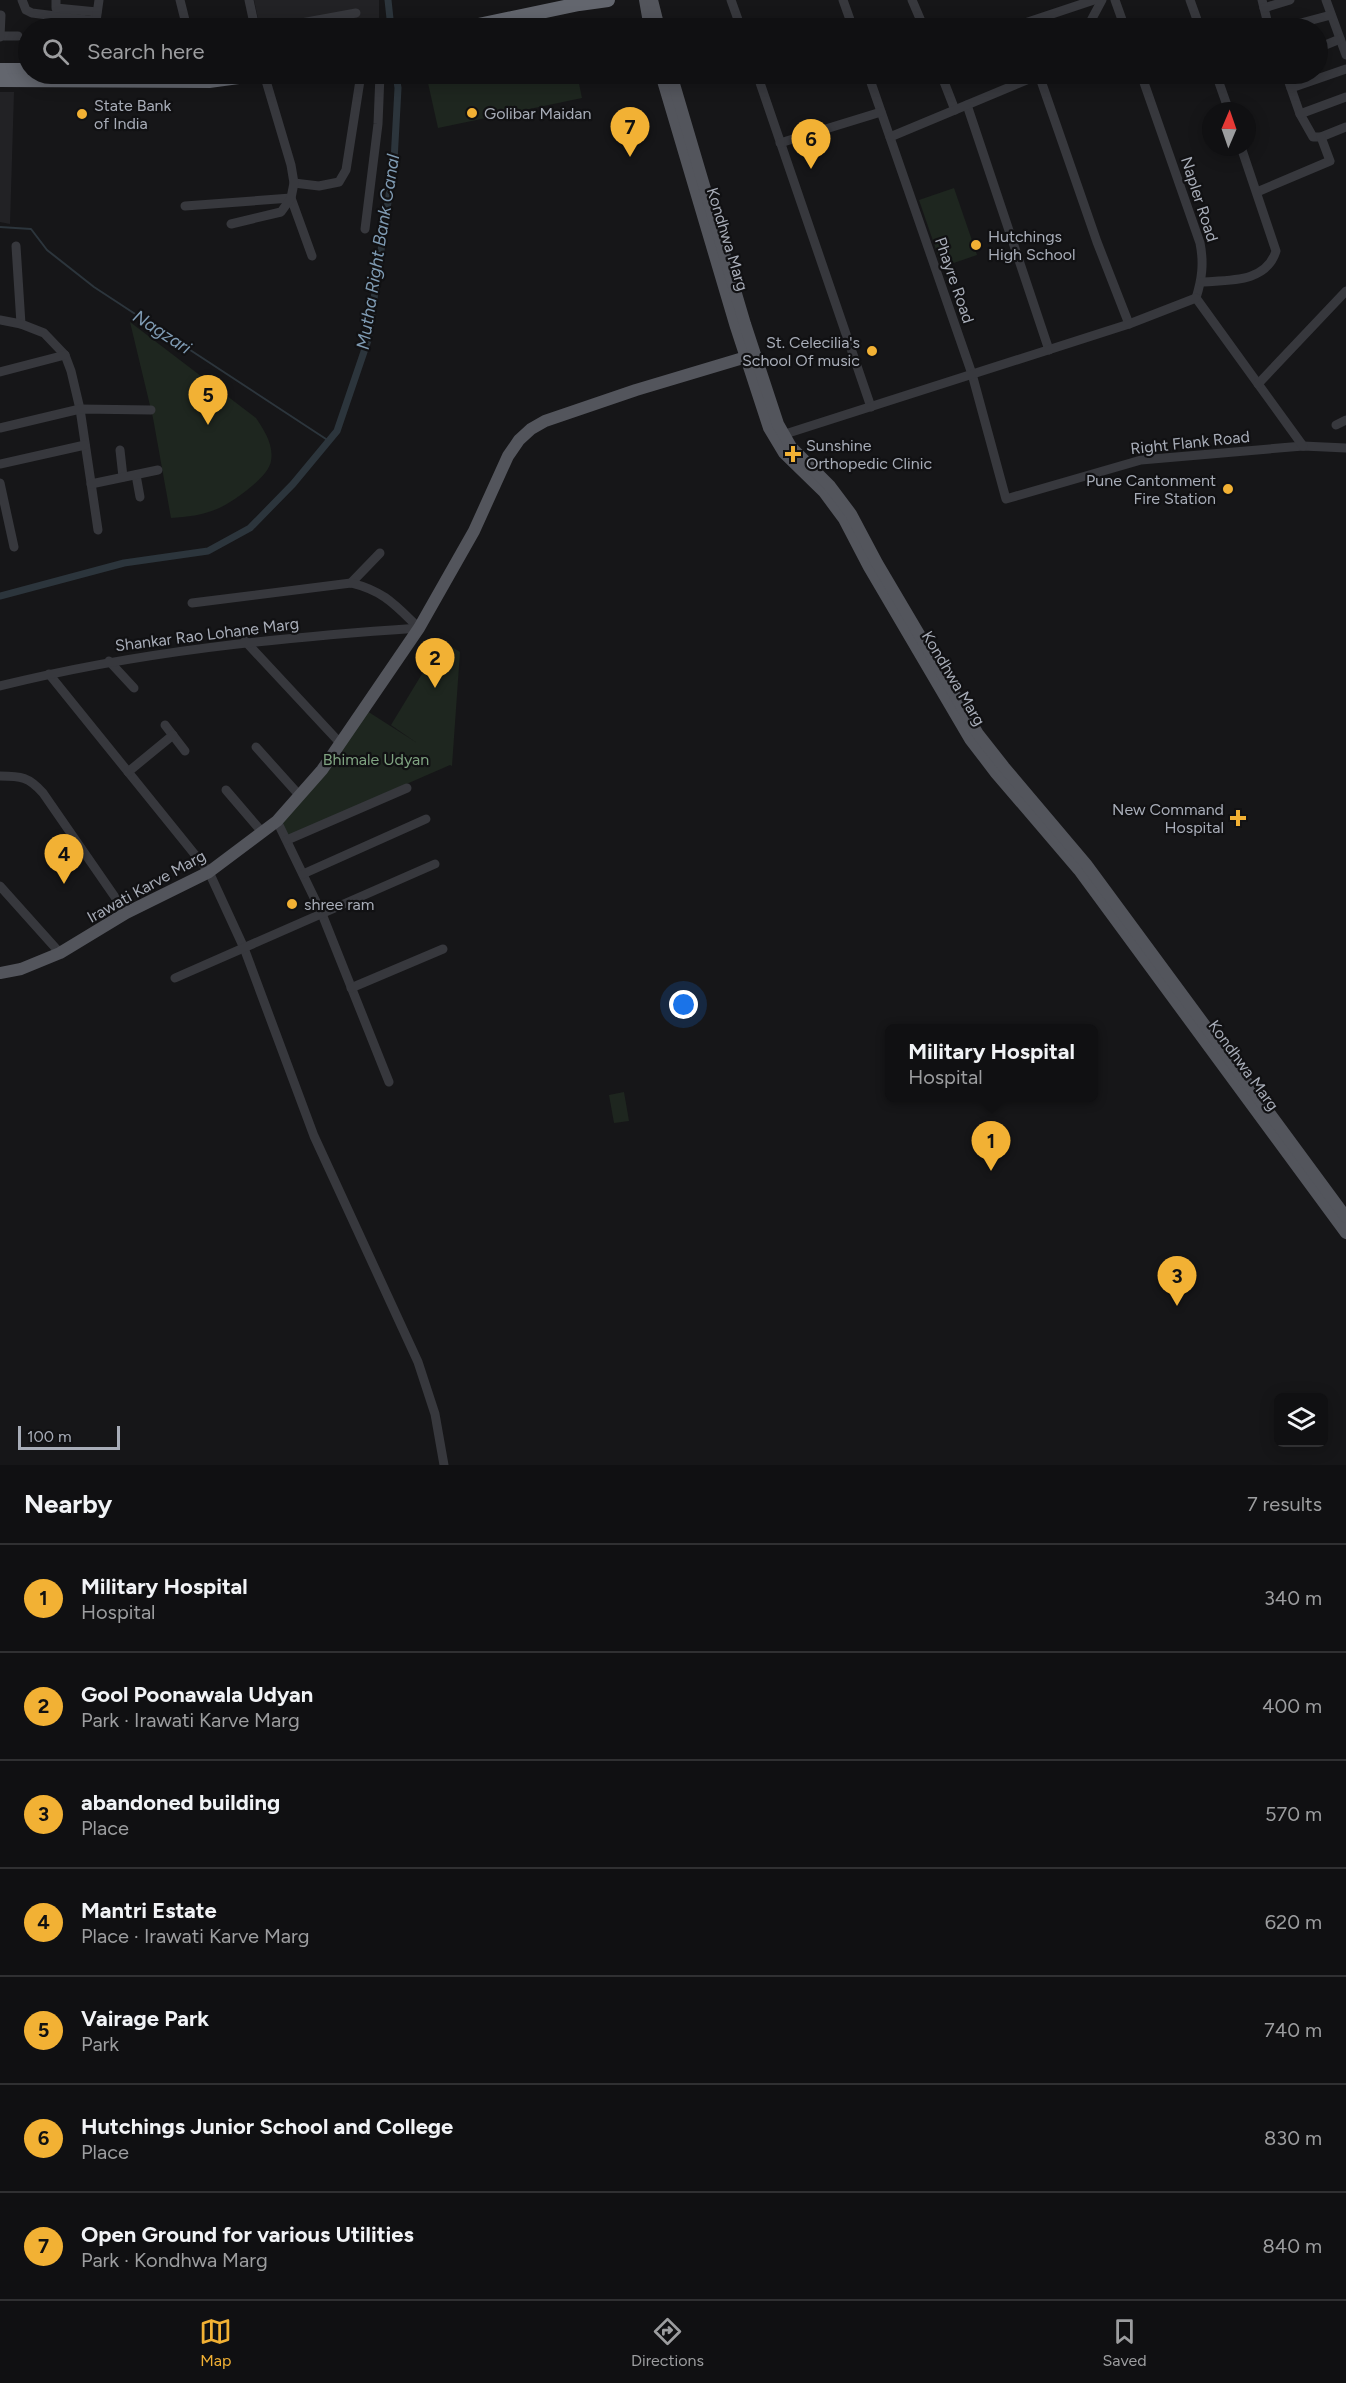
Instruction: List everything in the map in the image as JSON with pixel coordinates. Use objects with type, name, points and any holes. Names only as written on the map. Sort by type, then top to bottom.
[{"type":"highway","points":[[506,18],[565,4],[608,0]]},
{"type":"highway","points":[[0,70],[18,69]]},
{"type":"highway","points":[[0,80],[18,80]]},
{"type":"main road","points":[[645,0],[648,18]]},
{"type":"main road","points":[[652,0],[656,18]]},
{"type":"main road","points":[[0,64],[18,67]]},
{"type":"main road","points":[[0,85],[18,83]]},
{"type":"main road","name":"Kondhwa Marg","points":[[669,84],[750,356],[779,436],[830,486],[852,514],[978,734],[1086,864],[1346,1233]]},
{"type":"main road","name":"Irawati Karve Marg","points":[[0,973],[21,969],[60,953],[126,913],[209,872],[277,821],[341,744],[419,628],[474,531],[508,456],[519,440],[531,429],[545,421],[636,390],[750,356]]},
{"type":"main road","name":"Kondhwa Marg","points":[[1172,988],[1346,1217]]},
{"type":"street","points":[[22,0],[26,10],[32,13],[72,18]]},
{"type":"street","points":[[56,0],[56,9],[86,18]]},
{"type":"street","points":[[96,18],[99,0]]},
{"type":"street","points":[[180,0],[184,18]]},
{"type":"street","points":[[249,0],[253,18]]},
{"type":"street","points":[[731,0],[737,18]]},
{"type":"street","points":[[843,0],[849,18]]},
{"type":"street","points":[[912,0],[920,18]]},
{"type":"street","points":[[1040,18],[1094,0]]},
{"type":"street","points":[[1093,18],[1102,0]]},
{"type":"street","points":[[1115,0],[1121,18]]},
{"type":"street","points":[[1190,0],[1196,18]]},
{"type":"street","points":[[1263,4],[1290,0]]},
{"type":"street","points":[[1326,0],[1346,55]]},
{"type":"street","points":[[329,18],[356,13]]},
{"type":"street","points":[[1,15],[0,37],[18,36]]},
{"type":"street","points":[[1320,18],[1331,15]]},
{"type":"street","points":[[1328,44],[1340,39]]},
{"type":"street","points":[[1328,75],[1346,69]]},
{"type":"street","points":[[231,224],[281,212],[291,198],[294,183],[291,165],[266,84]]},
{"type":"street","points":[[294,183],[319,186],[339,182],[346,170],[359,84]]},
{"type":"street","points":[[365,229],[378,124],[380,84]]},
{"type":"street","points":[[760,84],[871,407]]},
{"type":"street","name":"Phayre Road","points":[[871,84],[972,374],[1006,499]]},
{"type":"street","points":[[945,84],[956,110]]},
{"type":"street","points":[[890,137],[1017,84]]},
{"type":"street","points":[[1043,84],[1097,242],[1129,324]]},
{"type":"street","name":"Napler Road","points":[[1144,84],[1200,243],[1203,260],[1201,282],[1196,298]]},
{"type":"street","points":[[1220,84],[1226,102]]},
{"type":"street","points":[[1290,84],[1300,114],[1312,137],[1321,137],[1346,127]]},
{"type":"street","points":[[1291,88],[1303,84]]},
{"type":"street","points":[[1300,114],[1346,97]]},
{"type":"street","points":[[968,105],[1049,350]]},
{"type":"street","points":[[780,143],[881,112]]},
{"type":"street","points":[[1257,192],[1330,161],[1321,137]]},
{"type":"street","points":[[1201,282],[1245,279],[1267,268],[1273,261],[1276,251],[1244,156]]},
{"type":"street","points":[[185,206],[291,198]]},
{"type":"street","points":[[291,198],[312,256]]},
{"type":"street","points":[[16,246],[21,324]]},
{"type":"street","points":[[1258,384],[1346,291]]},
{"type":"street","points":[[779,436],[1129,324],[1196,298],[1303,446]]},
{"type":"street","points":[[0,320],[21,324],[44,333],[65,355],[80,409],[98,530]]},
{"type":"street","points":[[0,372],[65,355]]},
{"type":"street","points":[[0,428],[80,409],[151,410]]},
{"type":"street","points":[[1336,425],[1346,420]]},
{"type":"street","points":[[0,464],[85,445]]},
{"type":"street","name":"Right Flank Road","points":[[1006,499],[1142,459],[1303,446],[1346,448]]},
{"type":"street","points":[[120,450],[123,477]]},
{"type":"street","points":[[91,484],[158,470]]},
{"type":"street","points":[[136,475],[140,497]]},
{"type":"street","points":[[0,483],[14,547]]},
{"type":"street","points":[[351,583],[380,553]]},
{"type":"street","points":[[192,603],[351,583],[373,588],[419,628]]},
{"type":"street","name":"Shankar Rao Lohane Marg","points":[[0,686],[110,662],[245,641],[419,628]]},
{"type":"street","points":[[245,641],[341,744]]},
{"type":"street","points":[[110,662],[134,688]]},
{"type":"street","points":[[49,674],[209,872],[244,948],[314,1136],[418,1362],[435,1414],[444,1465]]},
{"type":"street","points":[[165,725],[185,751]]},
{"type":"street","points":[[128,772],[173,735]]},
{"type":"street","points":[[256,747],[300,796]]},
{"type":"street","points":[[0,776],[17,776],[33,781],[126,913]]},
{"type":"street","points":[[287,840],[406,788]]},
{"type":"street","points":[[226,790],[262,832]]},
{"type":"street","points":[[303,874],[426,819]]},
{"type":"street","points":[[277,821],[322,914],[389,1082]]},
{"type":"street","points":[[175,978],[435,864]]},
{"type":"street","points":[[0,886],[60,953]]},
{"type":"street","points":[[351,988],[442,949]]},
{"type":"shaded area","points":[[254,0],[379,0],[379,18],[258,18]]},
{"type":"shaded area","points":[[0,92],[14,92],[10,224],[0,222]]},
{"type":"green space","name":"Golibar Maidan","points":[[428,84],[579,84],[582,98],[438,128]]},
{"type":"green space","points":[[954,188],[977,255],[942,267],[919,200]]},
{"type":"green space","points":[[130,322],[256,418],[265,433],[272,455],[269,467],[249,489],[224,506],[201,514],[171,518],[153,418]]},
{"type":"green space","name":"Bhimale Udyan","points":[[442,641],[460,652],[452,766],[285,837],[278,823],[367,711],[417,743],[391,725]]},
{"type":"green space","points":[[624,1092],[629,1121],[614,1123],[609,1095]]},
{"type":"waterway","name":"Mutha Right Bank Canal","points":[[388,0],[390,18]]},
{"type":"waterway","name":"Nagzari","points":[[0,596],[124,563],[208,551],[250,528],[293,484],[337,431],[368,340],[394,161],[397,84]]},
{"type":"waterway","name":"Nagzari","points":[[0,227],[31,229],[47,250],[94,287],[329,441]]},
{"type":"place","name":"Golibar Maidan","points":[[472,113]]},
{"type":"place","name":"State Bank of India","points":[[82,114]]},
{"type":"place","name":"Open Ground for various Utilities","points":[[630,157]]},
{"type":"place","name":"Hutchings Junior School and College","points":[[811,169]]},
{"type":"place","name":"Hutchings High School","points":[[976,245]]},
{"type":"place","name":"St. Celecilia's School Of music","points":[[872,351]]},
{"type":"place","name":"Vairage Park","points":[[208,425]]},
{"type":"place","name":"Sunshine Orthopedic Clinic","points":[[793,454]]},
{"type":"place","name":"Pune Cantonment Fire Station","points":[[1228,489]]},
{"type":"place","name":"Gool Poonawala Udyan","points":[[435,688]]},
{"type":"place","name":"New Command Hospital","points":[[1238,818]]},
{"type":"place","name":"Mantri Estate","points":[[64,884]]},
{"type":"place","name":"shree ram","points":[[292,904]]},
{"type":"place","name":"Military Hospital","points":[[991,1171]]},
{"type":"place","name":"abandoned building","points":[[1177,1306]]}]
